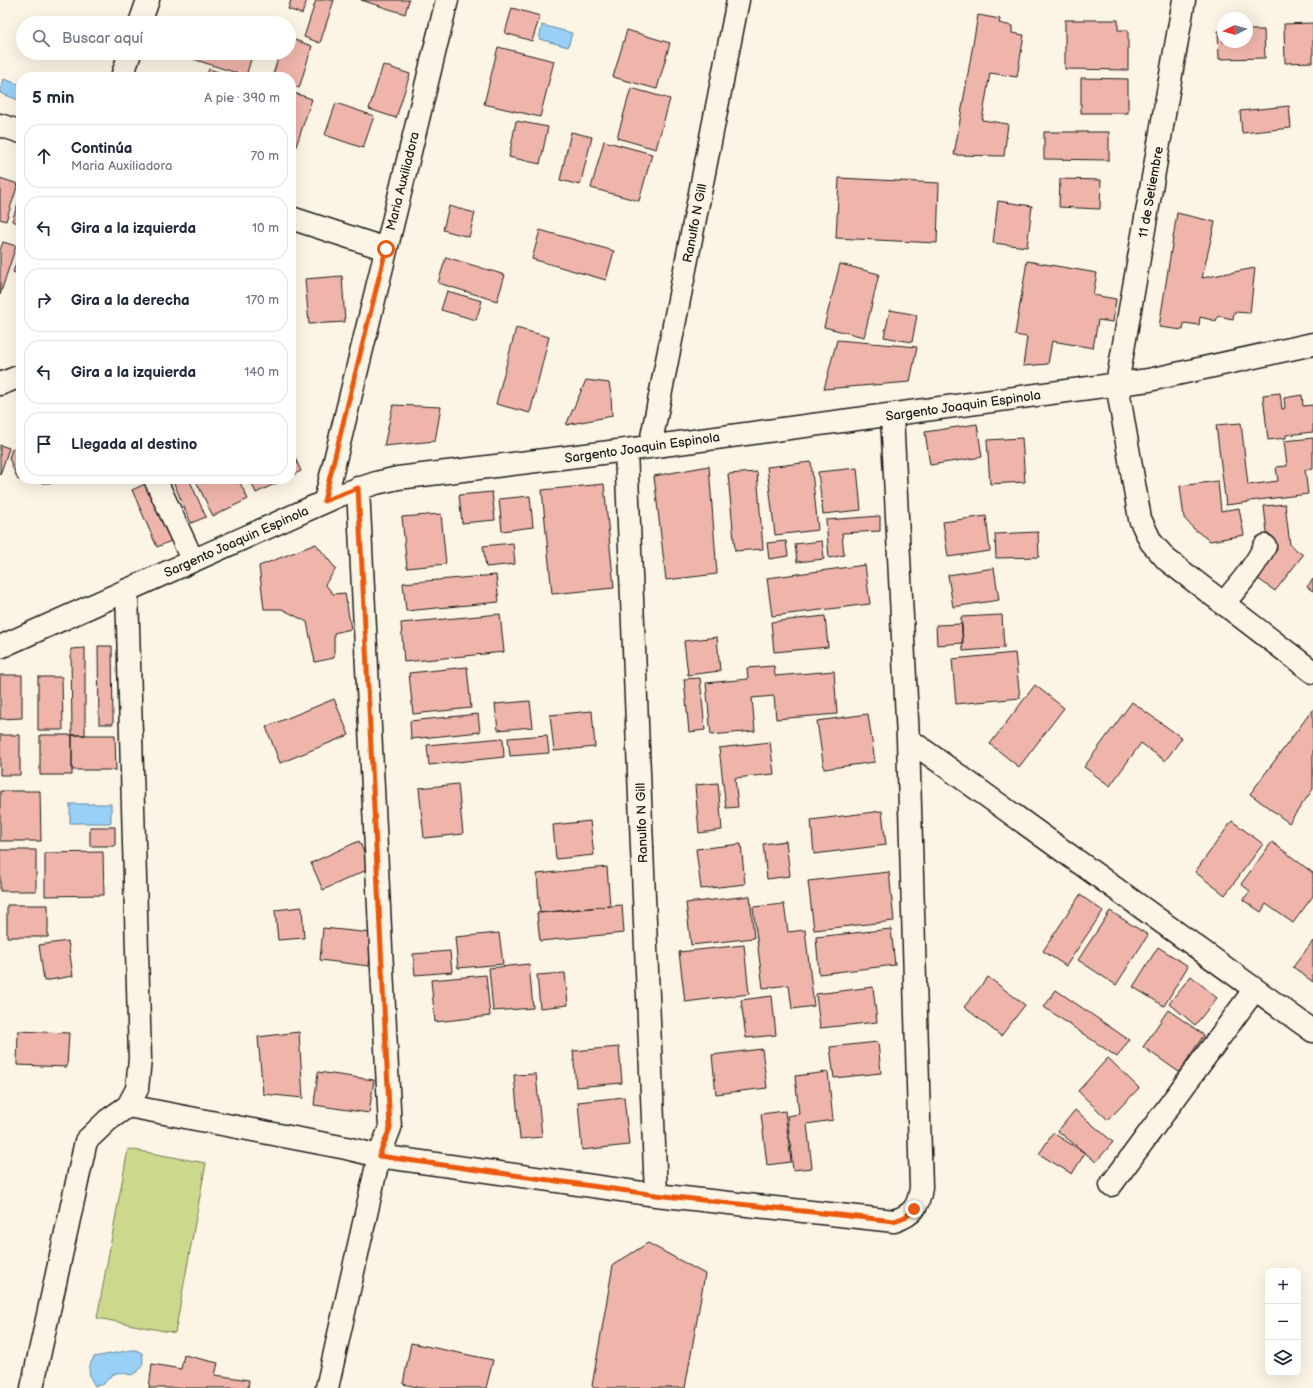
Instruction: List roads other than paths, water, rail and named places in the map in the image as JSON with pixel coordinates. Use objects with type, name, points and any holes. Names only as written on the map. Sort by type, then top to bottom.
[{"type":"street","points":[[142,16],[148,0]]},
{"type":"street","name":"Maria Auxiliadora","points":[[324,501],[446,0]]},
{"type":"street","name":"Ranulfo N Gill","points":[[650,447],[738,0]]},
{"type":"street","name":"11 de Setiembre","points":[[1184,0],[1117,384],[1140,519],[1151,542],[1167,560],[1313,672]]},
{"type":"street","points":[[124,72],[128,60]]},
{"type":"street","points":[[0,125],[16,130]]},
{"type":"street","points":[[296,220],[386,249]]},
{"type":"street","points":[[296,233],[312,225]]},
{"type":"street","name":"Sargento Joaquin Espinola","points":[[0,647],[324,501],[358,488],[398,478],[650,447],[1158,379],[1313,344]]},
{"type":"street","points":[[0,384],[16,378]]},
{"type":"street","points":[[128,1106],[379,1156],[656,1195],[894,1221],[905,1217],[914,1209],[920,1199],[921,1187],[908,740],[892,415]]},
{"type":"street","name":"Ranulfo N Gill","points":[[626,450],[656,1195]]},
{"type":"street","points":[[157,484],[193,561]]},
{"type":"street","points":[[327,1388],[379,1156],[390,1128],[358,488]]},
{"type":"street","points":[[1224,604],[1247,576],[1259,559],[1265,546]]},
{"type":"street","points":[[32,1388],[86,1141],[108,1120],[128,1106],[137,1089],[140,1059],[127,590]]},
{"type":"street","points":[[908,740],[1313,1031]]},
{"type":"street","points":[[1111,1185],[1255,989]]},
{"type":"water","points":[[542,25],[572,33],[568,47],[539,39]]},
{"type":"water","points":[[4,79],[16,83],[16,99],[0,93]]},
{"type":"water","points":[[70,804],[111,804],[111,823],[70,823]]},
{"type":"water","points":[[132,1350],[142,1353],[143,1361],[140,1369],[131,1375],[119,1373],[113,1375],[104,1384],[95,1386],[89,1372],[90,1365],[94,1357]]}]
